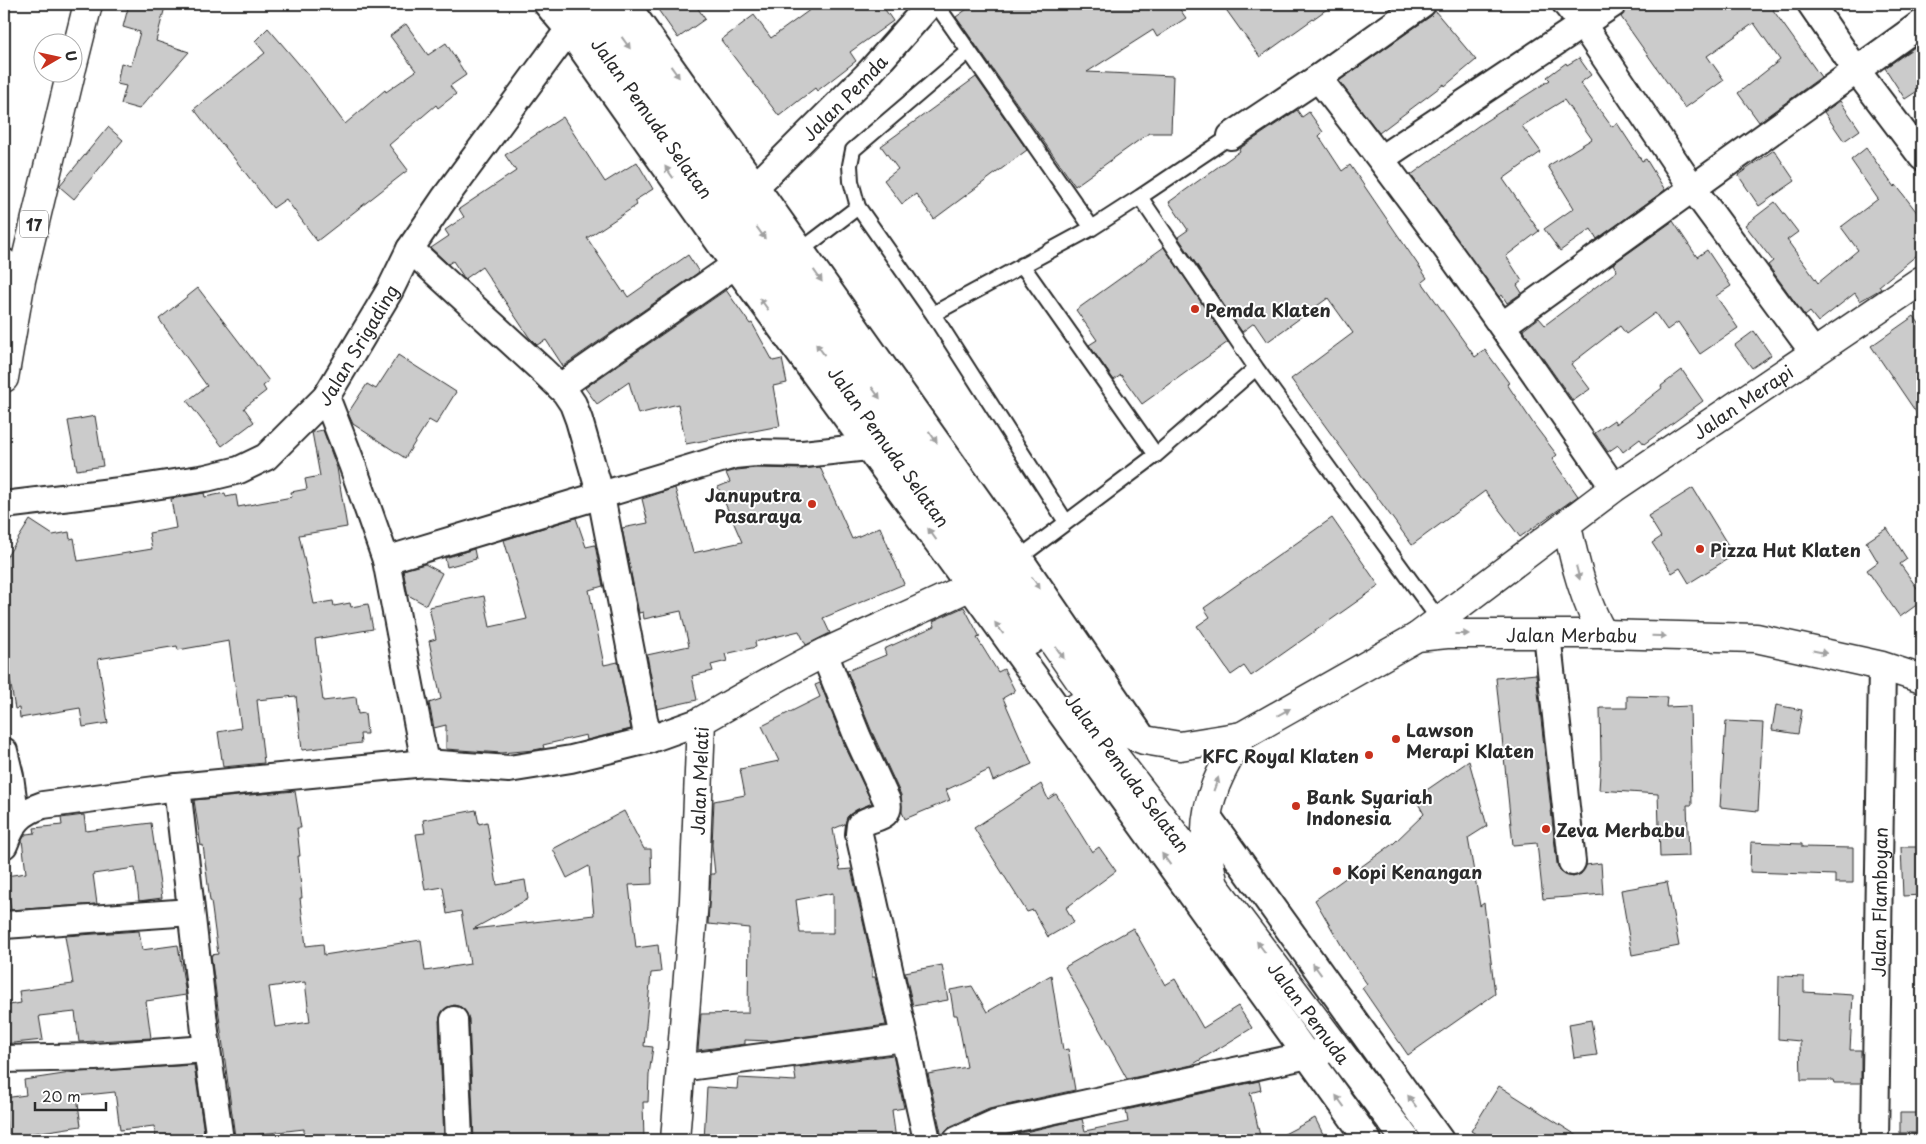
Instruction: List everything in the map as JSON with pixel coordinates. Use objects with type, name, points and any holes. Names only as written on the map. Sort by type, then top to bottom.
[{"type":"main road","points":[[81,32],[88,4]]},
{"type":"main road","name":"Jalan Pemuda Selatan","points":[[581,11],[740,201],[995,574],[1094,730],[1213,884]]},
{"type":"main road","name":"17","points":[[4,378],[12,271],[68,82]]},
{"type":"main road","name":"Jalan Merapi","points":[[1417,637],[1567,526],[1614,488],[1922,280]]},
{"type":"main road","points":[[1567,526],[1581,584],[1592,613],[1604,634]]},
{"type":"main road","name":"Jalan Pemuda Selatan","points":[[995,574],[1105,717],[1123,732],[1144,740],[1180,746],[1242,736]]},
{"type":"main road","name":"Jalan Melati","points":[[675,1140],[694,900],[701,721],[779,676],[995,574]]},
{"type":"main road","name":"Jalan Merbabu","points":[[1242,736],[1417,637],[1447,634],[1604,634],[1756,638],[1882,666],[1922,679]]},
{"type":"main road","points":[[1213,884],[1206,836],[1213,790],[1222,768],[1242,736]]},
{"type":"main road","name":"Jalan Pemuda","points":[[1213,884],[1406,1140]]},
{"type":"street","points":[[548,4],[581,11],[735,265],[868,447],[995,574],[1144,740]]},
{"type":"street","points":[[626,4],[740,201],[995,574],[1307,1055],[1368,1140]]},
{"type":"street","name":"Jalan Pemda","points":[[740,201],[869,73],[930,4]]},
{"type":"street","points":[[1231,136],[1318,78],[1422,4]]},
{"type":"street","points":[[1566,4],[1583,25],[1694,190],[1814,353]]},
{"type":"street","points":[[1382,158],[1613,4]]},
{"type":"street","points":[[1811,4],[1857,70],[1922,157]]},
{"type":"street","name":"Jalan Srigading","points":[[4,505],[128,490],[206,478],[239,470],[266,457],[326,397],[390,290],[410,249],[581,11]]},
{"type":"street","points":[[1503,326],[1694,190],[1922,23]]},
{"type":"street","points":[[1318,78],[1382,158],[1503,326],[1614,488]]},
{"type":"street","points":[[410,249],[560,387],[572,404],[579,420],[601,496],[648,740]]},
{"type":"street","points":[[560,387],[735,265]]},
{"type":"street","points":[[326,397],[386,560],[425,763]]},
{"type":"street","points":[[386,560],[601,496],[674,471],[734,455],[755,453],[803,454],[868,447]]},
{"type":"street","points":[[1546,634],[1572,862]]},
{"type":"street","points":[[824,654],[858,738],[889,807],[882,816],[865,820],[860,825],[859,834],[927,1140]]},
{"type":"street","name":"Jalan Flamboyan","points":[[1875,1140],[1882,666]]},
{"type":"street","points":[[4,846],[16,820],[29,810],[43,805],[177,787],[425,763],[509,769],[571,759],[648,740],[701,721]]},
{"type":"street","points":[[4,751],[10,776],[16,820]]},
{"type":"street","points":[[177,787],[207,1049],[220,1140]]},
{"type":"street","points":[[1208,817],[1440,1140]]},
{"type":"street","points":[[4,925],[191,912]]},
{"type":"street","points":[[454,1020],[459,1140]]},
{"type":"street","points":[[680,1068],[904,1038]]},
{"type":"street","points":[[957,1140],[1337,1048]]},
{"type":"street","points":[[4,1059],[207,1049]]},
{"type":"lane","points":[[936,4],[1092,228]]},
{"type":"lane","points":[[968,52],[853,150],[850,165],[851,181],[858,207],[933,314],[1066,522]]},
{"type":"lane","points":[[933,314],[1092,228],[1231,136]]},
{"type":"lane","points":[[1140,197],[1256,368],[1440,621]]},
{"type":"lane","points":[[783,263],[858,207]]},
{"type":"lane","points":[[1022,265],[1156,455]]},
{"type":"lane","points":[[995,574],[1156,455],[1256,368]]},
{"type":"building","points":[[129,4],[152,4],[165,7],[156,41],[189,52],[139,109],[121,104],[126,86],[117,84],[121,63],[131,66],[140,32],[123,27]]},
{"type":"building","points":[[654,4],[695,4],[705,19],[678,38]]},
{"type":"building","points":[[818,4],[881,4],[893,21],[850,52],[856,61],[817,91],[815,88],[779,116],[721,40],[754,15],[771,38]]},
{"type":"building","points":[[974,4],[1176,4],[1186,18],[1157,37],[1153,30],[1087,72],[1173,76],[1171,133],[1149,133],[1075,186],[956,17]]},
{"type":"building","points":[[1222,4],[1334,4],[1260,57]]},
{"type":"building","points":[[1635,4],[1781,4],[1773,10],[1821,77],[1759,122],[1738,93],[1780,60],[1754,23],[1707,56],[1724,80],[1685,108],[1621,17],[1627,9]]},
{"type":"building","points":[[1435,11],[1476,60],[1445,86],[1444,84],[1379,133],[1339,81],[1431,16]]},
{"type":"building","points":[[406,24],[428,55],[446,43],[466,75],[450,86],[456,94],[438,108],[436,105],[389,145],[408,170],[317,241],[286,199],[273,208],[194,109],[265,53],[255,41],[268,28],[310,77],[345,124],[385,90],[386,92],[416,71],[390,36]]},
{"type":"building","points":[[1922,42],[1922,88],[1905,99],[1885,68]]},
{"type":"building","points":[[1579,58],[1591,75],[1580,83],[1612,127],[1617,123],[1642,161],[1646,159],[1665,190],[1597,239],[1591,229],[1560,251],[1544,229],[1574,208],[1548,166],[1592,139],[1564,100],[1522,126],[1541,152],[1503,179],[1539,231],[1506,256],[1522,281],[1517,285],[1522,293],[1507,303],[1502,295],[1499,297],[1411,175],[1478,126],[1550,80],[1547,77],[1566,63],[1567,65]]},
{"type":"building","points":[[976,77],[1027,150],[934,219],[916,194],[902,204],[884,180],[898,169],[881,146]]},
{"type":"building","points":[[1840,101],[1860,130],[1844,141],[1824,112]]},
{"type":"building","points":[[1297,110],[1302,117],[1309,112],[1323,132],[1319,136],[1342,171],[1350,165],[1427,278],[1422,282],[1475,357],[1485,350],[1509,383],[1507,384],[1535,426],[1557,455],[1552,459],[1578,496],[1520,537],[1485,491],[1412,545],[1291,379],[1353,333],[1328,298],[1267,342],[1254,323],[1242,332],[1178,237],[1188,230],[1169,202],[1240,151],[1239,149]]},
{"type":"building","points":[[563,117],[605,182],[637,162],[653,189],[634,201],[637,205],[587,238],[623,292],[628,297],[688,255],[699,272],[563,366],[546,340],[537,345],[529,337],[482,267],[465,279],[453,261],[448,264],[431,248],[449,236],[445,230],[464,217],[459,209],[516,171],[505,155]]},
{"type":"building","points":[[108,127],[123,140],[74,199],[60,185]]},
{"type":"building","points":[[1866,148],[1894,187],[1896,185],[1922,219],[1922,251],[1879,286],[1881,289],[1860,301],[1855,293],[1818,322],[1810,312],[1805,316],[1768,265],[1773,261],[1745,225],[1775,202],[1798,232],[1787,240],[1818,283],[1858,250],[1841,227],[1878,199],[1851,160]]},
{"type":"building","points":[[1774,150],[1795,181],[1759,206],[1738,175]]},
{"type":"building","points":[[1673,221],[1697,257],[1707,250],[1731,286],[1716,296],[1738,328],[1700,354],[1678,322],[1667,330],[1655,313],[1626,334],[1620,326],[1571,364],[1590,389],[1573,401],[1523,330],[1539,318],[1545,325],[1617,271],[1613,264]]},
{"type":"building","points":[[1164,247],[1228,342],[1142,404],[1121,375],[1114,380],[1089,345],[1097,340],[1076,310]]},
{"type":"building","points":[[198,288],[269,381],[263,386],[266,391],[244,408],[254,422],[222,446],[187,401],[207,386],[159,319]]},
{"type":"building","points":[[726,290],[750,324],[752,323],[773,361],[782,359],[787,383],[773,386],[780,426],[686,444],[678,404],[638,414],[629,382],[597,404],[585,388]]},
{"type":"building","points":[[1914,316],[1922,328],[1922,421],[1871,346]]},
{"type":"building","points":[[1754,331],[1771,355],[1752,368],[1735,345]]},
{"type":"building","points":[[398,355],[456,392],[436,424],[429,420],[405,458],[353,424],[348,413],[367,384],[376,389]]},
{"type":"building","points":[[1682,370],[1703,401],[1644,444],[1640,439],[1623,452],[1618,445],[1608,452],[1595,433],[1614,420],[1616,424]]},
{"type":"building","points":[[95,416],[103,466],[77,470],[68,421]]},
{"type":"building","points":[[323,430],[337,468],[347,527],[299,535],[314,604],[333,601],[334,606],[350,603],[351,607],[368,604],[373,629],[315,639],[323,701],[356,697],[358,714],[365,713],[367,734],[360,734],[361,743],[302,750],[296,696],[257,700],[264,763],[223,767],[218,732],[241,728],[229,641],[178,650],[177,646],[98,659],[108,723],[83,727],[80,708],[20,718],[19,708],[15,709],[9,674],[4,675],[4,561],[30,520],[53,535],[69,532],[70,539],[74,538],[78,561],[152,549],[149,533],[176,528],[171,499],[204,493],[205,497],[225,493],[226,497],[236,495],[238,507],[292,497],[291,492],[307,489],[305,479],[320,476],[312,432]]},
{"type":"building","points":[[820,467],[852,539],[880,527],[904,584],[823,618],[830,633],[806,645],[799,631],[755,642],[756,647],[725,654],[727,661],[711,665],[713,671],[692,676],[697,700],[657,709],[647,655],[689,646],[681,611],[644,619],[643,612],[639,613],[622,528],[648,523],[642,499],[675,488],[693,553],[742,542],[718,487],[730,482],[726,473],[756,468],[803,469]]},
{"type":"building","points":[[1693,488],[1734,555],[1689,583],[1680,568],[1672,573],[1652,543],[1661,537],[1648,516]]},
{"type":"building","points":[[576,518],[586,547],[595,545],[603,586],[589,590],[604,665],[618,662],[631,729],[587,740],[586,735],[543,745],[544,748],[534,750],[501,753],[446,749],[446,725],[434,728],[429,703],[441,699],[429,641],[436,639],[429,607],[484,596],[490,627],[527,619],[504,540]]},
{"type":"building","points":[[1332,518],[1379,586],[1251,676],[1244,666],[1231,675],[1197,626],[1210,617],[1204,608]]},
{"type":"building","points":[[1887,528],[1907,559],[1900,564],[1922,595],[1922,601],[1900,617],[1867,570],[1878,562],[1866,542]]},
{"type":"building","points":[[474,549],[476,559],[447,567],[445,558]]},
{"type":"building","points":[[425,564],[442,573],[426,605],[408,595],[403,570]]},
{"type":"building","points":[[964,607],[980,637],[977,638],[998,672],[1004,669],[1015,691],[1003,698],[1032,764],[993,781],[989,770],[946,790],[950,800],[905,819],[902,812],[901,795],[847,671],[886,655],[884,649],[935,626],[933,621]]},
{"type":"building","points":[[1536,674],[1557,864],[1560,871],[1573,877],[1581,874],[1586,865],[1601,863],[1603,894],[1543,899],[1537,843],[1513,845],[1496,678]]},
{"type":"building","points":[[820,683],[844,744],[872,803],[856,810],[847,817],[845,824],[833,829],[840,870],[851,869],[872,961],[872,977],[875,977],[886,1025],[771,1041],[745,1040],[745,1044],[698,1050],[701,1014],[748,1013],[749,928],[708,924],[711,874],[715,874],[712,845],[714,801],[745,795],[740,769],[779,761],[762,726],[820,697],[815,685]],"holes":[[[833,893],[833,933],[800,933],[796,900]]]},
{"type":"building","points":[[1627,696],[1667,697],[1666,707],[1690,706],[1692,805],[1687,805],[1689,856],[1660,857],[1658,794],[1599,790],[1601,759],[1600,708],[1627,708]]},
{"type":"building","points":[[1776,705],[1802,710],[1798,734],[1772,730]]},
{"type":"building","points":[[1726,721],[1763,723],[1758,811],[1720,807]]},
{"type":"building","points":[[1469,761],[1487,826],[1468,838],[1480,906],[1484,903],[1495,994],[1408,1055],[1362,988],[1367,984],[1347,955],[1315,900],[1394,843],[1424,814],[1415,798]]},
{"type":"building","points":[[1041,784],[1048,799],[1056,794],[1092,852],[1099,847],[1116,871],[1066,908],[1074,922],[1048,937],[1033,910],[1027,912],[974,828]]},
{"type":"building","points":[[295,791],[301,828],[297,828],[300,856],[298,856],[302,898],[300,898],[306,946],[323,944],[324,955],[421,940],[425,971],[470,964],[461,911],[447,914],[443,887],[425,890],[416,834],[425,833],[423,820],[476,810],[479,824],[487,822],[497,885],[525,880],[528,899],[473,929],[594,915],[589,866],[567,878],[553,849],[624,811],[644,849],[651,849],[652,884],[629,885],[636,948],[658,945],[661,972],[651,973],[644,1046],[653,1047],[648,1102],[643,1102],[644,1140],[474,1140],[469,1019],[461,1007],[454,1005],[446,1008],[441,1014],[439,1021],[444,1140],[304,1140],[304,1129],[235,1137],[211,955],[218,954],[203,845],[201,846],[194,800]],"holes":[[[305,982],[310,1022],[275,1027],[269,987]]]},
{"type":"building","points":[[84,815],[86,831],[151,823],[162,898],[139,901],[135,868],[93,874],[97,904],[11,910],[6,876],[26,873],[22,840],[26,834],[35,833],[34,828],[62,825],[61,818]]},
{"type":"building","points":[[1751,842],[1802,844],[1802,847],[1853,848],[1853,883],[1835,883],[1835,875],[1750,872]]},
{"type":"building","points":[[1901,847],[1922,847],[1922,895],[1903,896]]},
{"type":"building","points":[[1667,882],[1679,946],[1632,955],[1621,890]]},
{"type":"building","points":[[1133,928],[1165,985],[1175,979],[1203,1028],[1238,1006],[1252,1028],[1192,1065],[1127,1079],[1065,967]]},
{"type":"building","points":[[139,931],[142,950],[178,945],[186,995],[146,1001],[151,1038],[79,1042],[75,1012],[39,1016],[43,1040],[4,1044],[4,1006],[21,1003],[19,991],[73,984],[65,936]]},
{"type":"building","points":[[942,965],[948,1000],[913,1006],[905,972]]},
{"type":"building","points":[[1051,975],[1063,1050],[1068,1049],[1075,1090],[989,1109],[951,1126],[942,1137],[928,1074],[967,1067],[950,990],[972,986],[987,1012]]},
{"type":"building","points":[[1779,976],[1804,977],[1804,992],[1853,995],[1850,1050],[1861,1050],[1861,1083],[1834,1083],[1833,1080],[1801,1080],[1800,1041],[1778,1039]]},
{"type":"building","points":[[1591,1020],[1597,1055],[1574,1058],[1569,1024]]},
{"type":"building","points":[[893,1055],[904,1108],[892,1110],[896,1140],[704,1140],[707,1087],[737,1089],[738,1078],[796,1081],[794,1068]]},
{"type":"building","points":[[194,1065],[205,1140],[156,1140],[154,1126],[120,1130],[115,1092],[77,1096],[81,1126],[28,1134],[28,1140],[7,1140],[4,1098],[26,1095],[24,1080],[77,1072]]},
{"type":"building","points":[[1259,1081],[1261,1090],[1250,1093],[1261,1140],[999,1140],[999,1138],[1082,1119],[1085,1131],[1128,1122],[1126,1110]]},
{"type":"building","points":[[1499,1086],[1584,1140],[1485,1140],[1471,1131]]},
{"type":"building","points":[[1900,1113],[1922,1113],[1922,1133],[1900,1133]]},
{"type":"building","points":[[1315,1118],[1326,1140],[1273,1140]]},
{"type":"place","name":"Pemda Klaten","points":[[1195,309]]},
{"type":"place","name":"Januputra Pasaraya","points":[[812,504]]},
{"type":"place","name":"Pizza Hut Klaten","points":[[1700,549]]},
{"type":"place","name":"Lawson Merapi Klaten","points":[[1396,739]]},
{"type":"place","name":"KFC Royal Klaten","points":[[1369,755]]},
{"type":"place","name":"Bank Syariah Indonesia","points":[[1296,806]]},
{"type":"place","name":"Zeva Merbabu","points":[[1546,829]]},
{"type":"place","name":"Kopi Kenangan","points":[[1337,871]]}]
